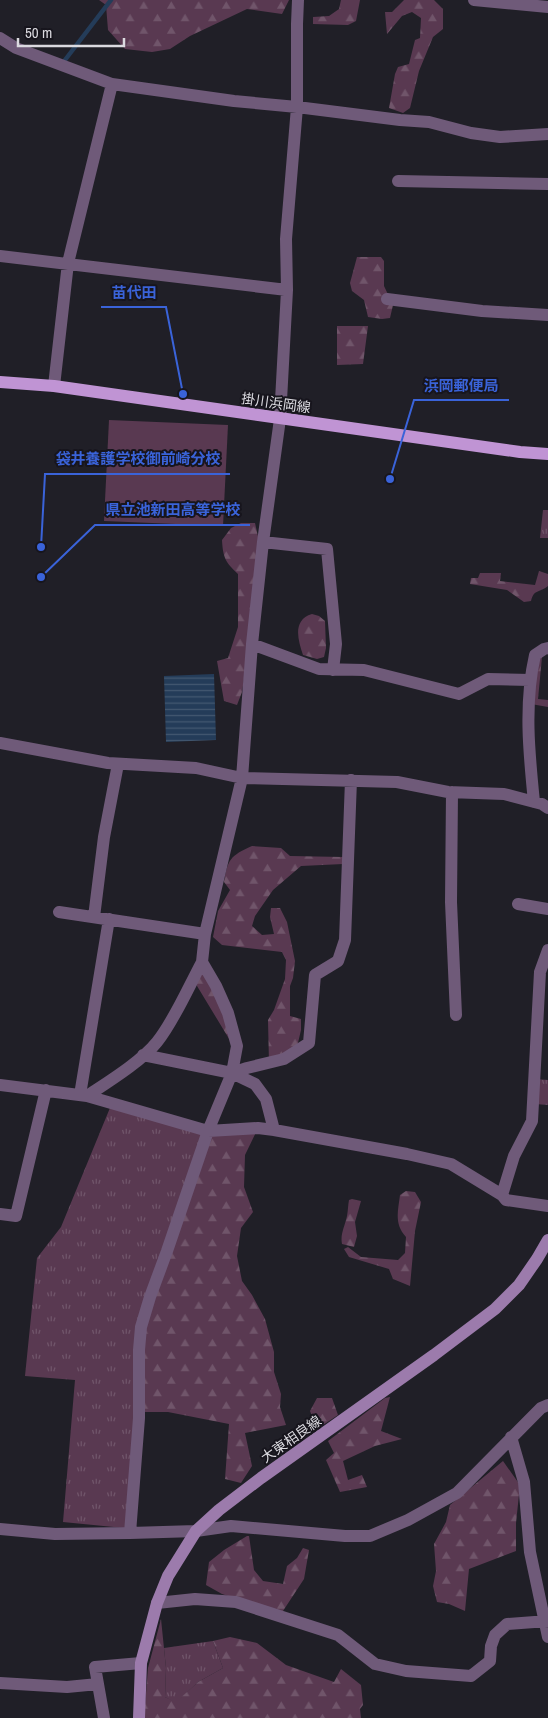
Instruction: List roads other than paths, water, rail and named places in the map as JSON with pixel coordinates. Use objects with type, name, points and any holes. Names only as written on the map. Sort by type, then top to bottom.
[{"type":"main road","name":"掛川浜岡線","points":[[0,382],[54,386],[280,419],[520,452],[548,454]]},
{"type":"main road","name":"大東相良線","points":[[139,1718],[141,1663],[157,1603],[168,1576],[196,1530],[261,1478],[447,1346],[495,1309],[519,1285],[548,1240]]},
{"type":"street","points":[[84,1096],[132,1064],[157,1042],[176,1012],[202,962],[205,934],[242,778],[252,644],[263,542],[280,419],[287,290],[286,239],[297,107],[298,0]]},
{"type":"street","points":[[474,0],[548,7]]},
{"type":"street","points":[[0,38],[16,48],[112,84],[234,101],[430,122],[471,133],[500,137],[548,134]]},
{"type":"street","points":[[54,386],[68,263],[112,84]]},
{"type":"street","points":[[398,181],[548,184]]},
{"type":"street","points":[[0,256],[287,290]]},
{"type":"street","points":[[387,299],[482,311],[548,315]]},
{"type":"street","points":[[263,542],[327,549],[336,644],[333,670]]},
{"type":"street","points":[[252,644],[319,669],[364,670],[459,694],[488,679],[530,680]]},
{"type":"street","points":[[534,802],[528,753],[530,680],[535,655],[548,648]]},
{"type":"street","points":[[0,744],[118,764],[196,768],[242,778],[397,782],[452,792],[504,794],[548,808]]},
{"type":"street","points":[[94,917],[104,836],[118,764]]},
{"type":"street","points":[[232,1073],[284,1059],[309,1043],[315,975],[338,961],[345,940],[351,780]]},
{"type":"street","points":[[452,792],[451,902],[456,1015]]},
{"type":"street","points":[[518,904],[548,909]]},
{"type":"street","points":[[59,912],[205,934]]},
{"type":"street","points":[[84,1096],[109,919]]},
{"type":"street","points":[[502,1195],[514,1156],[532,1121],[533,1066],[540,972],[548,950]]},
{"type":"street","points":[[130,1533],[139,1418],[141,1327],[208,1131],[232,1073],[237,1046],[228,1013],[216,986],[202,962]]},
{"type":"street","points":[[143,1054],[232,1073],[255,1084],[266,1099],[274,1130]]},
{"type":"street","points":[[0,1085],[84,1096],[208,1131],[258,1128],[407,1154],[451,1164],[502,1195],[506,1200],[548,1206]]},
{"type":"street","points":[[0,1214],[16,1216],[46,1090]]},
{"type":"street","points":[[0,1529],[55,1534],[130,1533],[196,1530],[231,1526],[345,1536],[370,1536],[408,1520],[457,1493],[541,1408],[548,1405]]},
{"type":"street","points":[[511,1438],[524,1482],[530,1552],[548,1637]]},
{"type":"street","points":[[157,1603],[195,1599],[236,1602],[338,1635],[375,1664],[406,1671],[471,1676],[490,1662],[491,1646],[495,1635],[507,1624],[546,1621]]},
{"type":"street","points":[[104,1718],[95,1667],[141,1663]]},
{"type":"street","points":[[0,1683],[67,1687],[98,1684]]},
{"type":"water","points":[[214,674],[216,740],[166,742],[164,676]]},
{"type":"waterway","points":[[65,60],[111,0]]},
{"type":"place","name":"苗代田","points":[[183,394]]},
{"type":"place","name":"浜岡郵便局","points":[[390,479]]},
{"type":"place","name":"袋井養護学校御前崎分校","points":[[41,547]]},
{"type":"place","name":"県立池新田高等学校","points":[[41,577]]}]
